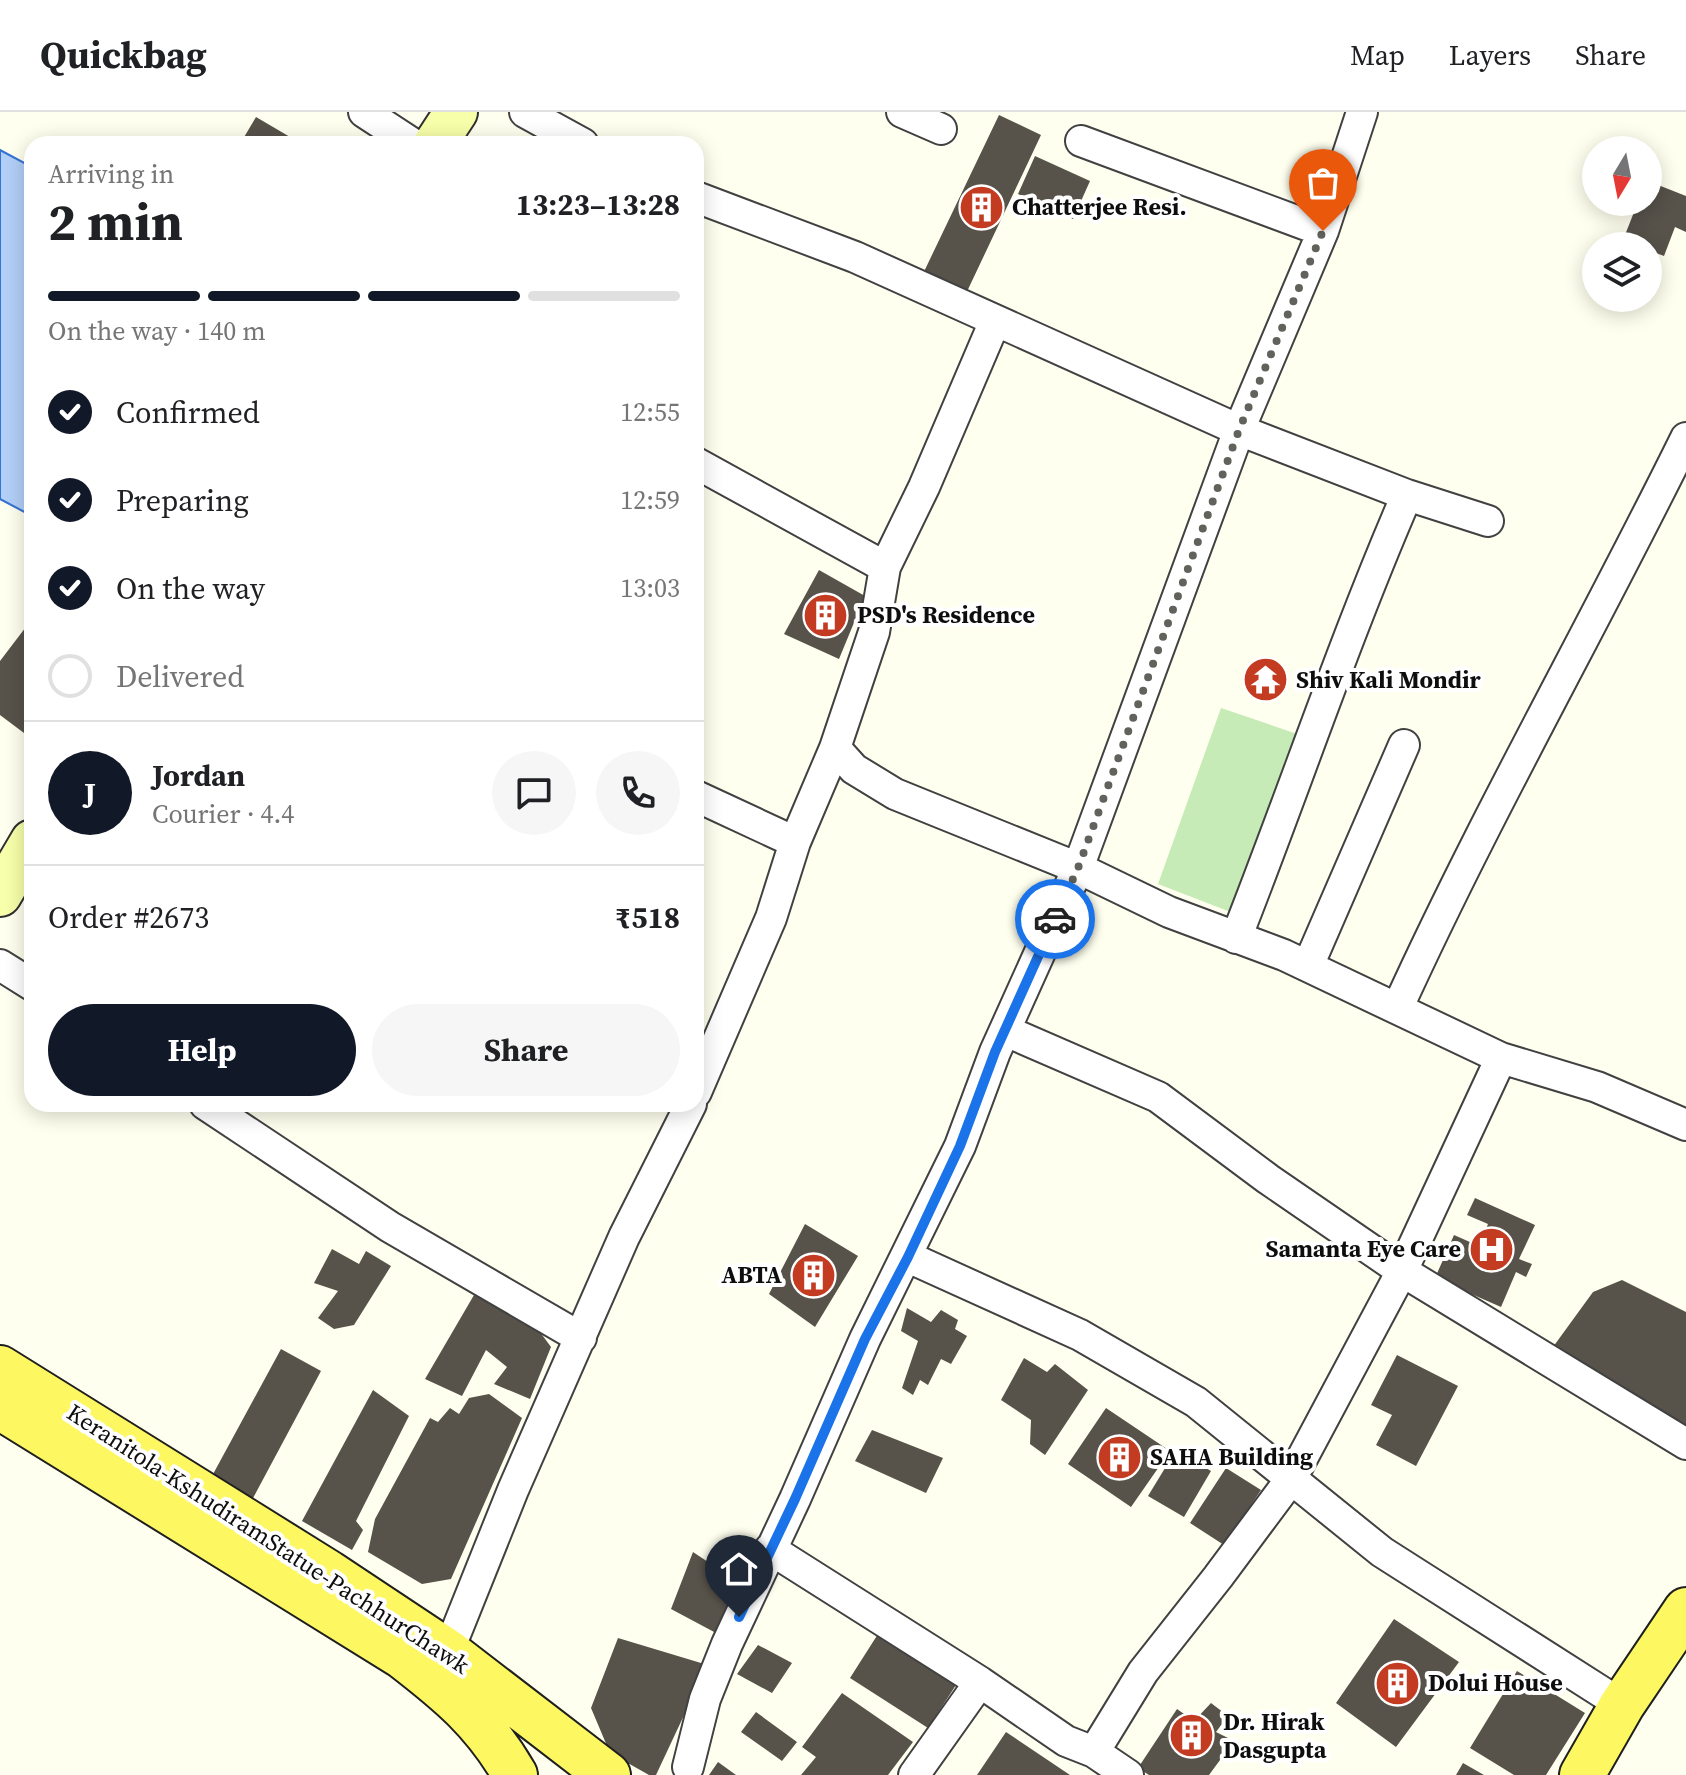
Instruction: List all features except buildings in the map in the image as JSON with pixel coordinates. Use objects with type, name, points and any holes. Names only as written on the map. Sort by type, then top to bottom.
[{"type":"main road","name":"Keranitola-KshudiramStatue-PachhurChawk","points":[[0,1368],[329,1573],[448,1652],[608,1775]]},
{"type":"main road","name":"Keranitola-KshudiramStatue-PachhurChawk","points":[[0,1407],[402,1656],[456,1697],[497,1744],[515,1775]]},
{"type":"main road","points":[[1582,1775],[1622,1705],[1686,1610]]},
{"type":"street","points":[[364,112],[401,136]]},
{"type":"street","points":[[440,136],[456,112]]},
{"type":"street","points":[[525,112],[568,136]]},
{"type":"street","points":[[902,112],[941,129]]},
{"type":"street","points":[[688,1767],[705,1699],[770,1549],[865,1339],[960,1146],[995,1052],[1078,868],[1239,430],[1323,231],[1362,112]]},
{"type":"street","points":[[1081,141],[1323,231]]},
{"type":"street","points":[[704,200],[855,257],[1239,430],[1407,495],[1488,521]]},
{"type":"street","points":[[704,1073],[771,918],[795,842],[835,748],[874,632],[885,567],[924,487],[995,321]]},
{"type":"street","points":[[1398,1007],[1441,913],[1616,580],[1686,438]]},
{"type":"street","points":[[704,467],[885,567]]},
{"type":"street","points":[[1236,938],[1373,574],[1407,495]]},
{"type":"street","points":[[1308,966],[1404,745]]},
{"type":"street","points":[[835,748],[854,769],[895,794],[1078,868],[1169,912],[1308,966],[1501,1058],[1597,1087],[1686,1125]]},
{"type":"street","points":[[704,800],[795,842]]},
{"type":"street","points":[[0,895],[24,854]]},
{"type":"street","points":[[0,965],[24,980]]},
{"type":"street","points":[[1006,1031],[1158,1097],[1268,1179],[1402,1271],[1686,1444]]},
{"type":"street","points":[[1094,1752],[1143,1672],[1291,1479],[1402,1271],[1501,1058]]},
{"type":"street","points":[[217,1112],[390,1227],[581,1338]]},
{"type":"street","points":[[448,1652],[501,1519],[624,1237],[687,1112]]},
{"type":"street","points":[[908,1257],[1080,1335],[1196,1402],[1382,1552],[1622,1705]]},
{"type":"street","points":[[770,1549],[980,1682],[1066,1741],[1094,1752],[1128,1775]]},
{"type":"street","points":[[914,1775],[980,1682]]},
{"type":"green space","points":[[1221,708],[1318,741],[1246,918],[1158,884]]},
{"type":"water","points":[[0,150],[24,163],[24,512],[0,499]]},
{"type":"way so far","points":[[1055,919],[1078,868],[1249,403],[1323,231]]},
{"type":"place","name":"Chatterjee Resi.","points":[[981,207]]},
{"type":"place","name":"PSD's Residence","points":[[826,615]]},
{"type":"place","name":"Shiv Kali Mondir","points":[[1265,680]]},
{"type":"place","name":"Samanta Eye Care","points":[[1492,1249]]},
{"type":"place","name":"ABTA","points":[[813,1275]]},
{"type":"place","name":"SAHA Building","points":[[1119,1457]]},
{"type":"place","name":"Dolui House","points":[[1397,1683]]},
{"type":"place","name":"Dr. Hirak Dasgupta","points":[[1192,1736]]},
{"type":"route","points":[[739,1617],[865,1339],[960,1146],[995,1052],[1055,919]]}]
